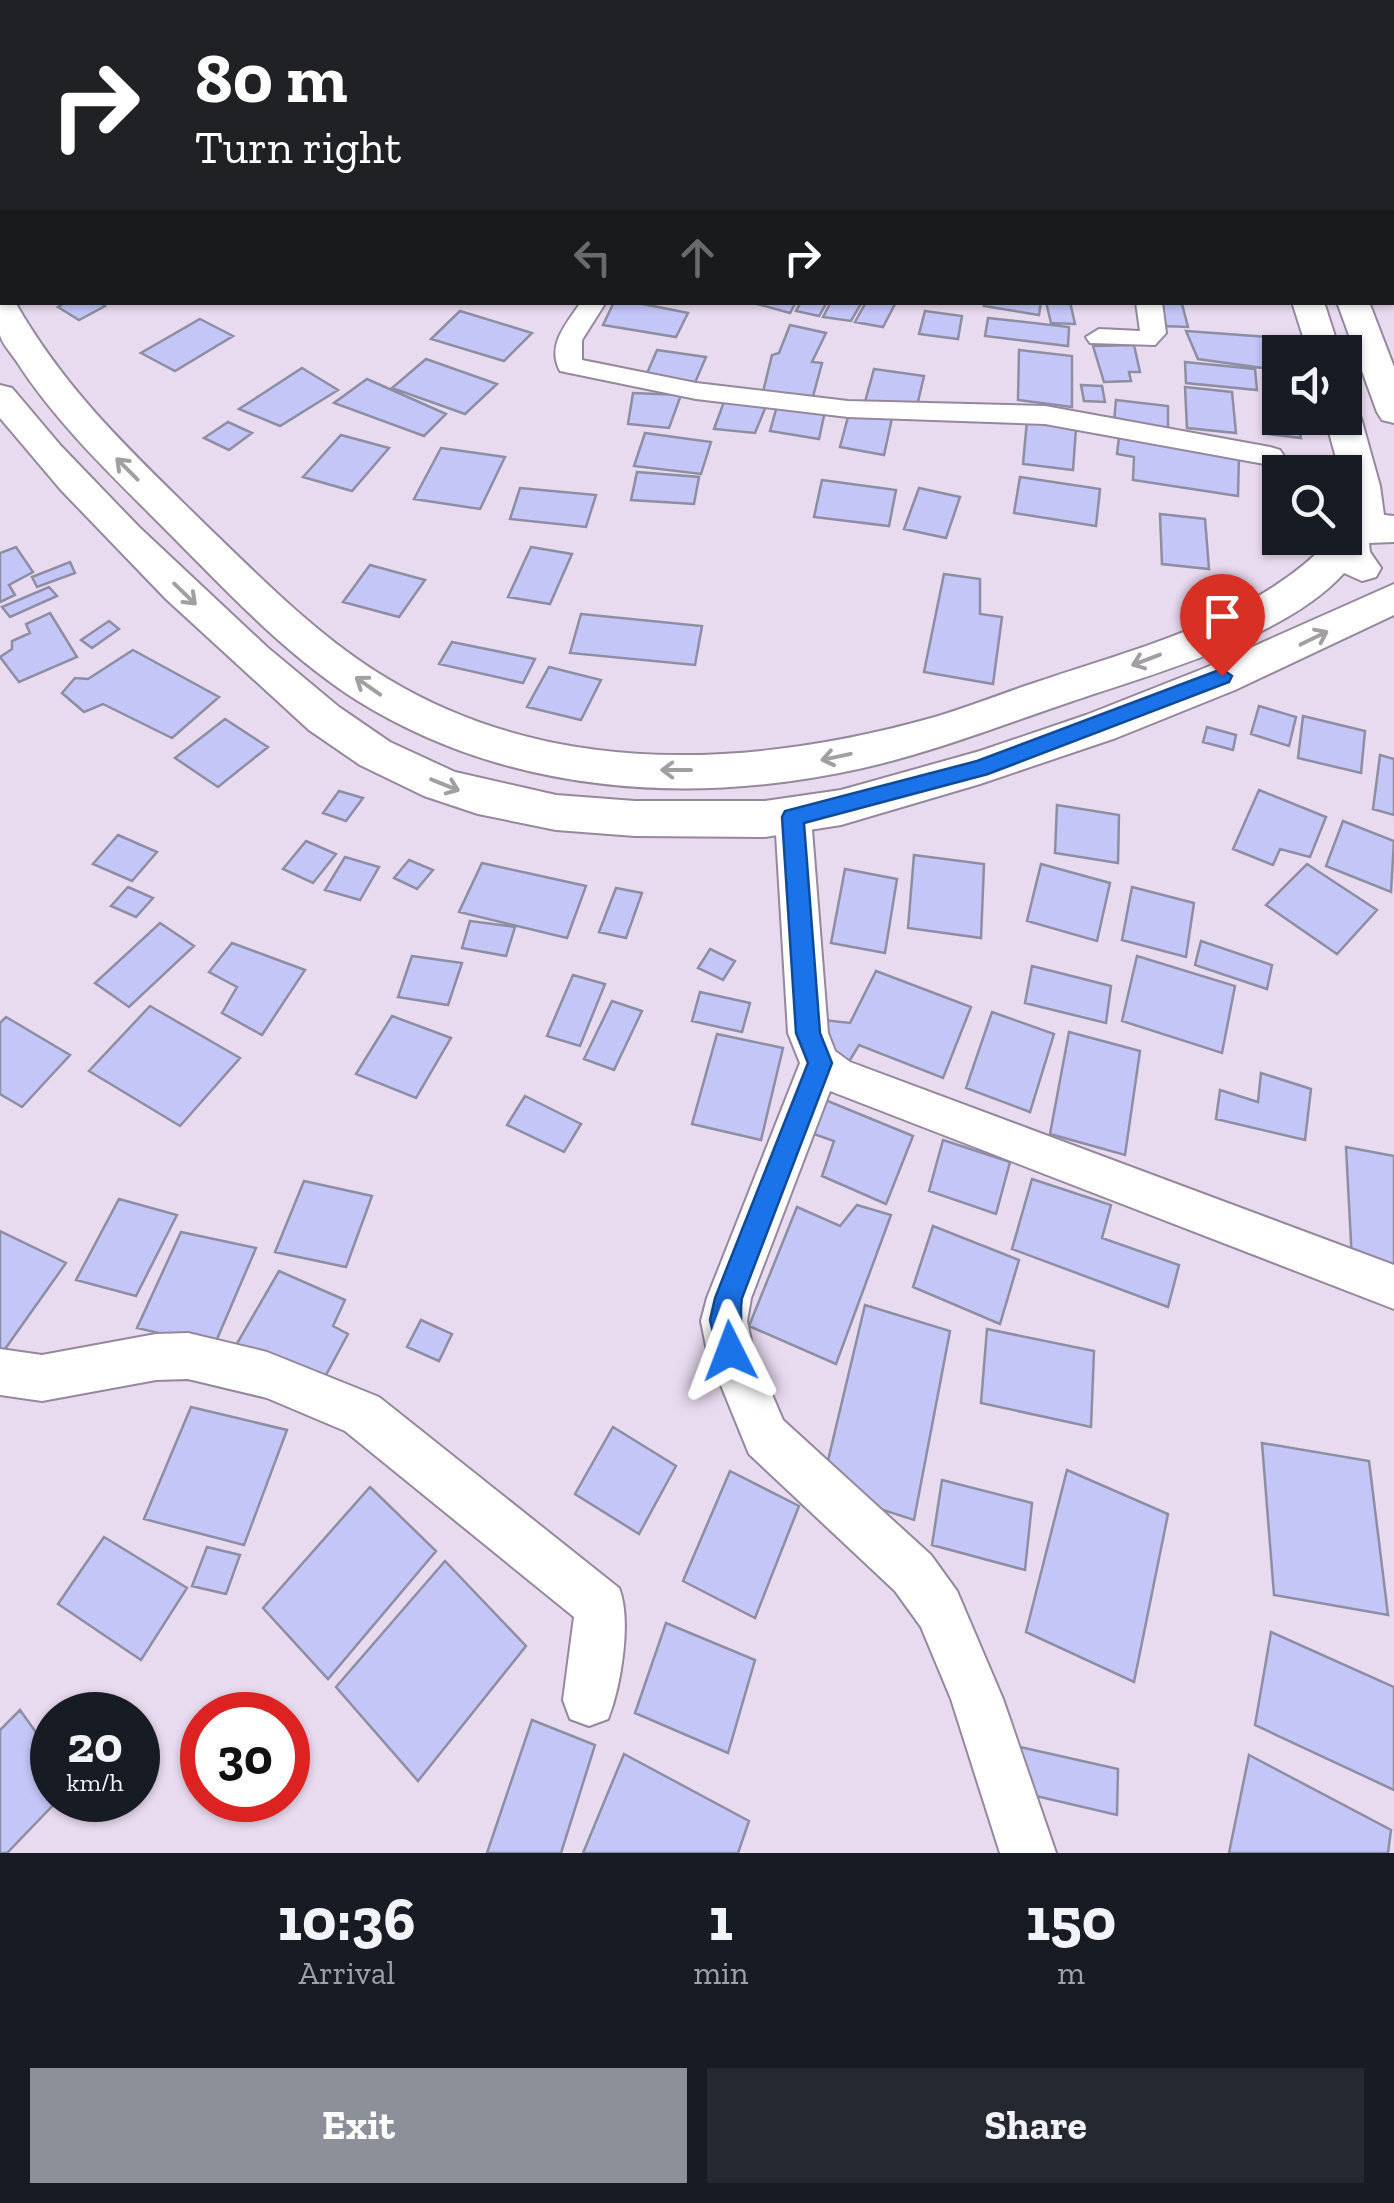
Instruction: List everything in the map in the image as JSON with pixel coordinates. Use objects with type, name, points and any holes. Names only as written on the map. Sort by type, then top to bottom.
[{"type":"street","points":[[1,305],[31,362],[73,413],[286,623],[373,690],[433,723],[468,740],[548,762],[642,770],[774,768],[934,734],[1125,668],[1238,622],[1316,581],[1370,534]]},
{"type":"street","points":[[592,305],[569,340],[569,365],[611,376],[696,392],[848,408],[1046,415],[1265,455]]},
{"type":"street","points":[[1099,337],[1146,338],[1153,334],[1149,305]]},
{"type":"street","points":[[1309,305],[1319,335]]},
{"type":"street","points":[[1354,305],[1394,412]]},
{"type":"street","points":[[0,394],[70,481],[242,648],[334,726],[402,768],[464,792],[562,815],[662,820],[793,817],[981,768],[1288,651],[1394,598]]},
{"type":"street","points":[[1348,435],[1370,534]]},
{"type":"street","points":[[1370,534],[1350,553],[1367,572],[1394,581]]},
{"type":"street","points":[[793,817],[808,1033],[820,1063],[836,1076],[1394,1287]]},
{"type":"street","points":[[820,1063],[728,1298],[724,1320],[730,1351],[766,1437],[913,1573],[939,1609],[978,1699],[1028,1853]]},
{"type":"street","points":[[0,1372],[42,1378],[156,1356],[188,1356],[267,1374],[362,1414],[601,1606],[589,1700]]},
{"type":"building","points":[[61,305],[105,306],[79,320],[58,307]]},
{"type":"building","points":[[613,305],[648,305],[688,313],[676,337],[603,325]]},
{"type":"building","points":[[761,305],[794,305],[790,313]]},
{"type":"building","points":[[799,305],[825,305],[819,316],[796,311]]},
{"type":"building","points":[[829,305],[860,305],[851,321],[823,317]]},
{"type":"building","points":[[864,305],[894,305],[883,327],[855,322]]},
{"type":"building","points":[[984,305],[1041,305],[1039,315]]},
{"type":"building","points":[[1047,305],[1071,305],[1075,324],[1051,323]]},
{"type":"building","points":[[1157,305],[1182,305],[1188,327],[1162,326]]},
{"type":"building","points":[[460,311],[532,333],[504,361],[431,339]]},
{"type":"building","points":[[925,311],[962,316],[958,339],[919,334]]},
{"type":"building","points":[[988,318],[1069,327],[1068,346],[985,336]]},
{"type":"building","points":[[200,319],[233,336],[175,371],[141,353]]},
{"type":"building","points":[[790,325],[826,333],[812,362],[822,363],[812,400],[763,392],[772,355],[779,353]]},
{"type":"building","points":[[1186,331],[1262,337],[1262,368],[1198,359]]},
{"type":"building","points":[[1134,345],[1140,372],[1129,372],[1131,381],[1104,382],[1093,346]]},
{"type":"building","points":[[657,350],[706,357],[694,385],[645,378]]},
{"type":"building","points":[[1019,350],[1072,356],[1072,407],[1018,400]]},
{"type":"building","points":[[426,359],[497,384],[465,414],[392,388]]},
{"type":"building","points":[[1185,362],[1255,369],[1257,390],[1186,383]]},
{"type":"building","points":[[302,368],[338,390],[280,426],[239,409]]},
{"type":"building","points":[[874,369],[924,376],[916,410],[865,402]]},
{"type":"building","points":[[367,379],[446,414],[424,436],[334,403]]},
{"type":"building","points":[[1081,385],[1102,386],[1105,402],[1084,401]]},
{"type":"building","points":[[1185,387],[1232,392],[1236,433],[1187,428]]},
{"type":"building","points":[[633,393],[681,395],[669,428],[628,424]]},
{"type":"building","points":[[725,399],[766,406],[755,433],[714,429]]},
{"type":"building","points":[[1116,400],[1168,406],[1168,432],[1114,422]]},
{"type":"building","points":[[777,406],[825,411],[819,439],[770,431]]},
{"type":"building","points":[[849,413],[892,418],[884,455],[840,447]]},
{"type":"building","points":[[1027,420],[1076,428],[1073,470],[1023,464]]},
{"type":"building","points":[[228,422],[252,433],[229,450],[204,438]]},
{"type":"building","points":[[645,433],[711,442],[701,474],[634,466]]},
{"type":"building","points":[[341,435],[389,448],[352,491],[303,477]]},
{"type":"building","points":[[1119,437],[1239,454],[1238,496],[1133,480],[1134,457],[1117,454]]},
{"type":"building","points":[[441,448],[505,457],[480,509],[414,499]]},
{"type":"building","points":[[637,472],[699,477],[694,504],[631,500]]},
{"type":"building","points":[[1020,477],[1100,489],[1096,526],[1014,513]]},
{"type":"building","points":[[822,480],[896,490],[889,526],[814,517]]},
{"type":"building","points":[[520,488],[596,495],[586,527],[510,519]]},
{"type":"building","points":[[919,488],[960,497],[946,538],[904,529]]},
{"type":"building","points":[[1160,514],[1205,519],[1209,569],[1162,564]]},
{"type":"building","points":[[16,547],[33,572],[9,585],[15,595],[0,602],[0,553]]},
{"type":"building","points":[[531,547],[572,554],[550,604],[508,597]]},
{"type":"building","points":[[70,562],[75,573],[37,587],[32,577]]},
{"type":"building","points":[[370,565],[425,580],[399,617],[343,602]]},
{"type":"building","points":[[944,574],[980,579],[980,614],[1002,617],[993,684],[924,672]]},
{"type":"building","points":[[49,587],[57,596],[10,617],[2,607]]},
{"type":"building","points":[[50,613],[77,657],[19,682],[0,657],[12,649],[12,641],[30,633],[26,624]]},
{"type":"building","points":[[581,614],[702,626],[695,665],[570,653]]},
{"type":"building","points":[[109,621],[119,629],[92,648],[81,640]]},
{"type":"building","points":[[452,642],[535,659],[523,683],[439,664]]},
{"type":"building","points":[[133,650],[219,697],[172,738],[103,704],[84,712],[62,693],[75,678],[88,679]]},
{"type":"building","points":[[549,667],[601,680],[581,720],[527,707]]},
{"type":"building","points":[[1259,706],[1296,717],[1289,746],[1251,734]]},
{"type":"building","points":[[1303,716],[1365,731],[1361,773],[1298,758]]},
{"type":"building","points":[[225,719],[268,747],[218,787],[175,758]]},
{"type":"building","points":[[1207,727],[1236,735],[1233,750],[1203,742]]},
{"type":"building","points":[[1380,755],[1394,759],[1394,815],[1373,809]]},
{"type":"building","points":[[1259,790],[1326,817],[1310,857],[1280,849],[1273,865],[1233,849]]},
{"type":"building","points":[[339,791],[363,798],[346,821],[323,813]]},
{"type":"building","points":[[1057,805],[1119,815],[1118,863],[1055,853]]},
{"type":"building","points":[[1343,821],[1394,841],[1391,892],[1326,866]]},
{"type":"building","points":[[118,835],[157,852],[132,881],[93,864]]},
{"type":"building","points":[[306,841],[336,854],[313,883],[283,869]]},
{"type":"building","points":[[914,855],[984,864],[981,938],[908,928]]},
{"type":"building","points":[[345,857],[379,867],[360,900],[325,890]]},
{"type":"building","points":[[409,860],[433,870],[417,889],[394,878]]},
{"type":"building","points":[[482,863],[586,886],[567,938],[459,912]]},
{"type":"building","points":[[1041,864],[1110,883],[1097,941],[1027,921]]},
{"type":"building","points":[[1307,864],[1377,910],[1337,954],[1266,905]]},
{"type":"building","points":[[845,869],[897,879],[885,953],[831,943]]},
{"type":"building","points":[[128,887],[153,898],[136,917],[111,906]]},
{"type":"building","points":[[1132,887],[1194,903],[1186,957],[1122,940]]},
{"type":"building","points":[[616,888],[642,893],[626,938],[599,932]]},
{"type":"building","points":[[470,921],[515,927],[506,956],[462,948]]},
{"type":"building","points":[[160,923],[194,946],[129,1007],[95,983]]},
{"type":"building","points":[[1201,941],[1272,965],[1267,989],[1195,965]]},
{"type":"building","points":[[232,943],[305,970],[262,1035],[222,1013],[237,987],[209,972]]},
{"type":"building","points":[[710,949],[735,961],[723,980],[698,968]]},
{"type":"building","points":[[412,956],[462,963],[448,1005],[398,997]]},
{"type":"building","points":[[1137,956],[1235,986],[1222,1053],[1122,1021]]},
{"type":"building","points":[[1032,966],[1111,986],[1106,1023],[1025,1003]]},
{"type":"building","points":[[876,971],[971,1007],[943,1078],[859,1045],[847,1065],[815,1044],[824,1020],[850,1023]]},
{"type":"building","points":[[573,975],[605,984],[580,1046],[547,1036]]},
{"type":"building","points":[[700,992],[750,1003],[742,1032],[692,1021]]},
{"type":"building","points":[[612,1001],[642,1011],[614,1070],[584,1059]]},
{"type":"building","points":[[150,1006],[240,1058],[180,1126],[89,1071]]},
{"type":"building","points":[[992,1012],[1054,1034],[1030,1112],[966,1088]]},
{"type":"building","points":[[392,1016],[451,1038],[416,1098],[356,1074]]},
{"type":"building","points":[[6,1017],[70,1055],[22,1107],[0,1094],[0,1023]]},
{"type":"building","points":[[1069,1032],[1140,1051],[1125,1155],[1050,1134]]},
{"type":"building","points":[[717,1034],[783,1048],[761,1140],[692,1124]]},
{"type":"building","points":[[1261,1073],[1311,1089],[1305,1140],[1216,1119],[1220,1090],[1258,1102]]},
{"type":"building","points":[[525,1096],[581,1124],[564,1152],[507,1125]]},
{"type":"building","points":[[818,1097],[913,1136],[886,1204],[822,1176],[834,1141],[808,1132]]},
{"type":"building","points":[[943,1140],[1010,1162],[996,1214],[929,1191]]},
{"type":"building","points":[[1346,1147],[1394,1156],[1394,1270],[1352,1261]]},
{"type":"building","points":[[1032,1179],[1111,1205],[1102,1238],[1179,1265],[1168,1307],[1012,1249]]},
{"type":"building","points":[[304,1181],[372,1196],[346,1267],[275,1252]]},
{"type":"building","points":[[119,1199],[177,1215],[136,1296],[76,1280]]},
{"type":"building","points":[[857,1205],[891,1215],[836,1364],[749,1326],[797,1207],[840,1226]]},
{"type":"building","points":[[933,1226],[1019,1260],[1000,1324],[913,1287]]},
{"type":"building","points":[[0,1231],[66,1263],[0,1356]]},
{"type":"building","points":[[181,1232],[256,1248],[214,1346],[137,1328]]},
{"type":"building","points":[[279,1271],[345,1300],[333,1326],[348,1334],[320,1386],[235,1347]]},
{"type":"building","points":[[865,1305],[950,1331],[914,1520],[821,1490]]},
{"type":"building","points":[[421,1320],[452,1334],[439,1361],[407,1347]]},
{"type":"building","points":[[987,1329],[1094,1351],[1091,1427],[981,1403]]},
{"type":"building","points":[[191,1407],[287,1430],[244,1545],[144,1519]]},
{"type":"building","points":[[613,1427],[676,1466],[639,1534],[575,1494]]},
{"type":"building","points":[[1262,1443],[1369,1461],[1388,1615],[1274,1595]]},
{"type":"building","points":[[1067,1470],[1168,1514],[1134,1682],[1026,1632]]},
{"type":"building","points":[[730,1471],[799,1506],[755,1618],[683,1581]]},
{"type":"building","points":[[942,1480],[1032,1503],[1025,1570],[932,1545]]},
{"type":"building","points":[[370,1487],[436,1551],[328,1679],[263,1608]]},
{"type":"building","points":[[104,1537],[187,1588],[141,1660],[58,1604]]},
{"type":"building","points":[[207,1547],[240,1555],[226,1594],[192,1586]]},
{"type":"building","points":[[445,1561],[526,1646],[418,1781],[336,1687]]},
{"type":"building","points":[[666,1623],[755,1660],[728,1753],[635,1713]]},
{"type":"building","points":[[1271,1632],[1394,1687],[1394,1790],[1255,1725]]},
{"type":"building","points":[[20,1710],[30,1724],[30,1822],[37,1822],[7,1853],[0,1853],[0,1730]]},
{"type":"building","points":[[532,1720],[595,1745],[561,1853],[487,1853]]},
{"type":"building","points":[[1020,1747],[1118,1769],[1117,1815],[1019,1792]]},
{"type":"building","points":[[624,1754],[749,1821],[738,1853],[583,1853]]},
{"type":"building","points":[[1249,1755],[1391,1830],[1388,1853],[1229,1853]]},
{"type":"route","points":[[730,1351],[724,1320],[728,1298],[820,1063],[808,1033],[793,817],[981,768],[1222,676]]}]
